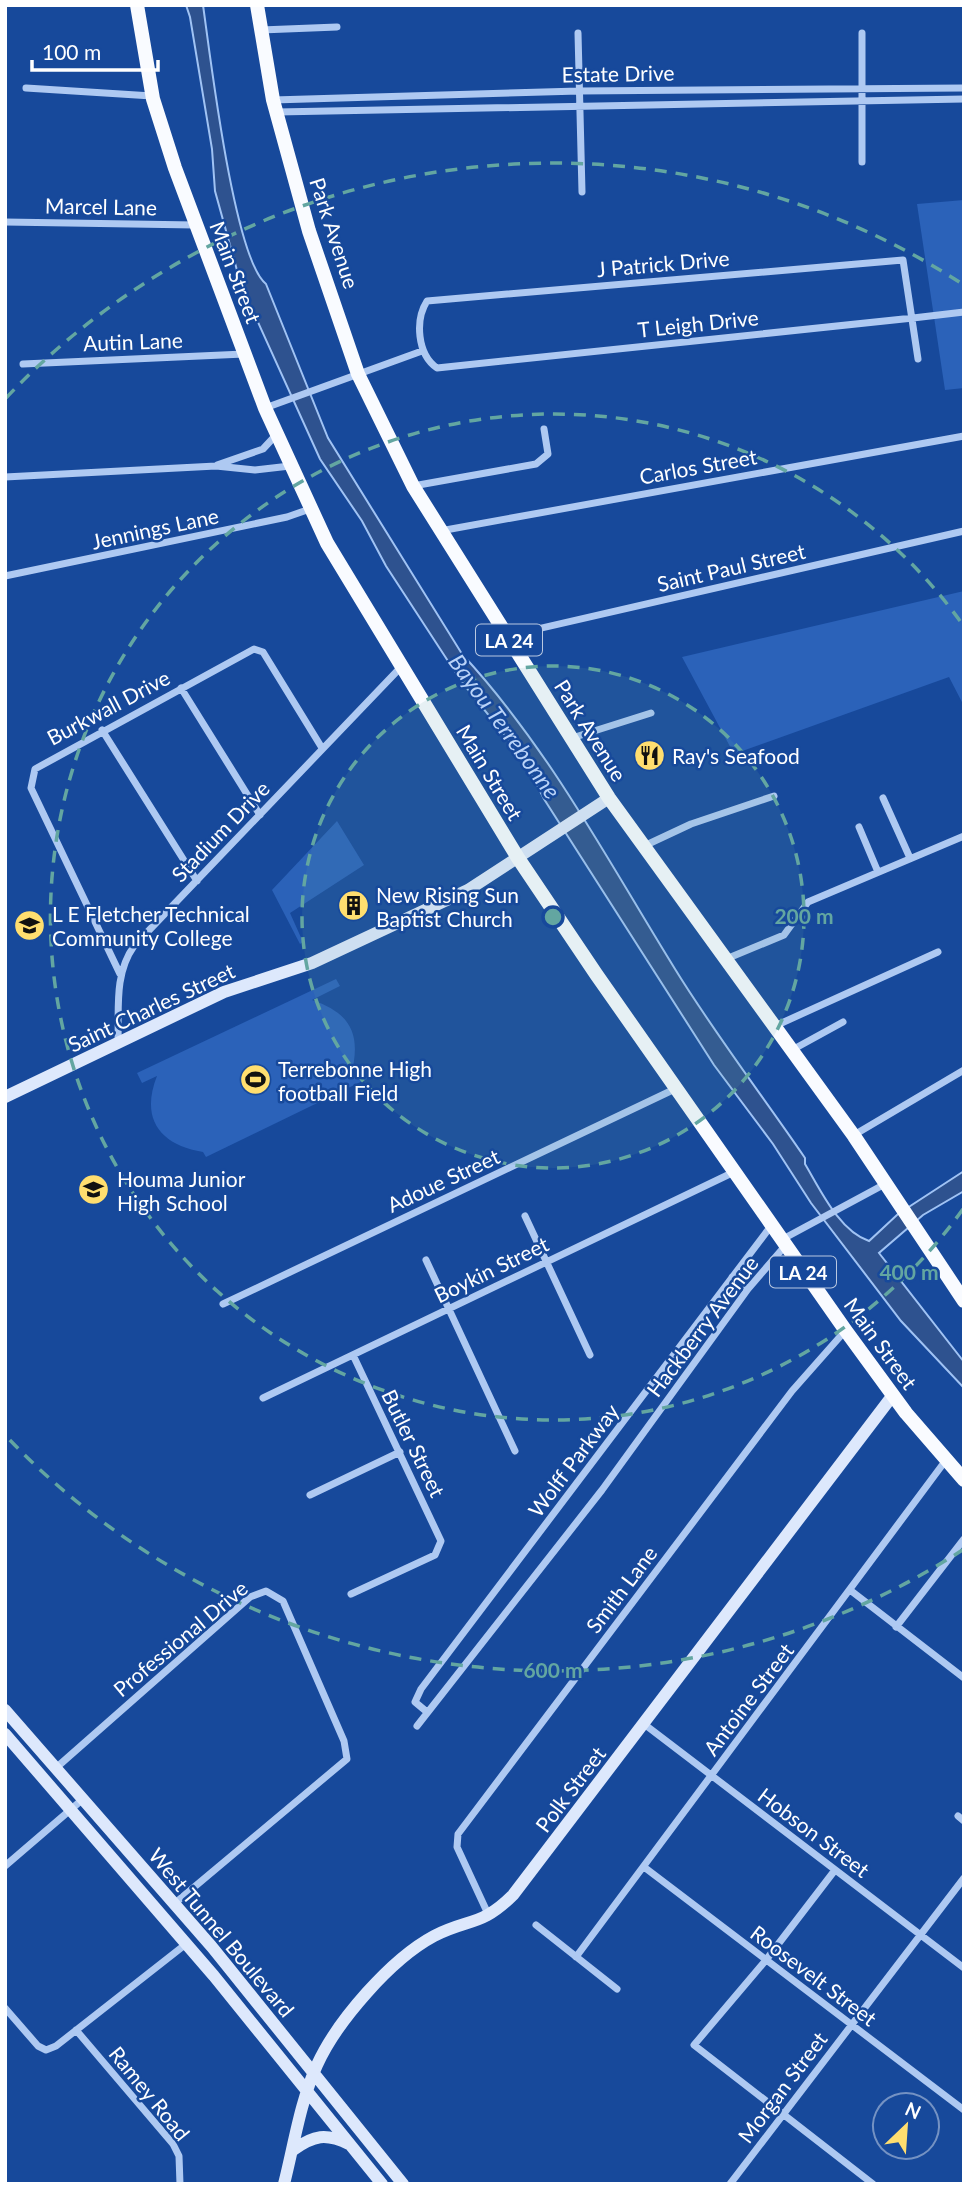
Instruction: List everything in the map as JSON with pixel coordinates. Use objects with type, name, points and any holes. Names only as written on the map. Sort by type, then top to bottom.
[{"type":"main road","name":"Main Street","points":[[137,5],[152,96],[196,225],[265,408],[310,509],[401,667],[518,858],[596,974],[846,1331],[893,1395],[964,1480]]},
{"type":"main road","name":"Park Avenue","points":[[257,5],[275,106],[309,231],[358,374],[413,486],[609,798],[958,1282],[964,1301]]},
{"type":"street","points":[[260,30],[337,27]]},
{"type":"street","points":[[578,33],[582,192]]},
{"type":"street","points":[[862,33],[862,162]]},
{"type":"street","points":[[26,88],[152,96]]},
{"type":"street","name":"Estate Drive","points":[[275,106],[579,91],[964,88]]},
{"type":"street","name":"Estate Drive","points":[[275,106],[580,106],[964,99]]},
{"type":"street","name":"Marcel Lane","points":[[5,222],[196,225]]},
{"type":"street","name":"J Patrick Drive","points":[[422,351],[420,312],[427,301],[903,260],[913,318]]},
{"type":"street","name":"T Leigh Drive","points":[[422,351],[427,361],[437,368],[964,312]]},
{"type":"street","points":[[913,318],[919,359]]},
{"type":"street","points":[[265,408],[422,351]]},
{"type":"street","name":"Autin Lane","points":[[23,364],[245,354]]},
{"type":"street","points":[[413,486],[536,464],[548,454],[544,429]]},
{"type":"street","points":[[216,466],[262,449],[276,435]]},
{"type":"street","name":"Carlos Street","points":[[439,531],[964,436]]},
{"type":"street","points":[[5,477],[216,466],[254,470],[290,467]]},
{"type":"street","name":"Jennings Lane","points":[[5,576],[151,548],[310,509]]},
{"type":"street","name":"Saint Paul Street","points":[[507,636],[964,531]]},
{"type":"street","name":"Burkwall Drive","points":[[120,974],[31,781],[40,764],[254,649],[263,652],[323,748]]},
{"type":"street","name":"Stadium Drive","points":[[118,1043],[120,974],[124,960],[134,946],[401,667]]},
{"type":"street","points":[[181,688],[260,815]]},
{"type":"street","points":[[572,738],[651,713]]},
{"type":"street","points":[[102,730],[197,881]]},
{"type":"street","points":[[644,846],[691,824],[774,796]]},
{"type":"street","name":"Saint Charles Street","points":[[5,1097],[224,992],[312,963],[468,890],[609,798]]},
{"type":"street","points":[[884,798],[910,858]]},
{"type":"street","points":[[859,827],[878,872]]},
{"type":"street","points":[[725,960],[785,935],[808,902],[964,836]]},
{"type":"street","points":[[775,1027],[939,952]]},
{"type":"street","points":[[792,1050],[844,1022]]},
{"type":"street","points":[[854,1136],[964,1069]]},
{"type":"street","name":"Adoue Street","points":[[223,1304],[677,1088]]},
{"type":"street","name":"Boykin Street","points":[[263,1398],[735,1172]]},
{"type":"street","name":"Hackberry Avenue","points":[[417,1726],[602,1490],[783,1243],[814,1221],[885,1184]]},
{"type":"street","points":[[525,1216],[590,1355]]},
{"type":"street","name":"Wolff Parkway","points":[[427,1712],[415,1702],[421,1689],[771,1226]]},
{"type":"street","points":[[426,1260],[514,1451]]},
{"type":"street","points":[[732,1277],[748,1289]]},
{"type":"street","name":"Smith Lane","points":[[489,1916],[457,1847],[458,1834],[792,1391],[846,1331]]},
{"type":"street","name":"Butler Street","points":[[351,1594],[435,1555],[441,1546],[438,1533],[353,1355]]},
{"type":"street","name":"Polk Street","points":[[284,2184],[314,2073],[349,2015],[401,1962],[434,1936],[489,1916],[513,1895],[893,1395]]},
{"type":"street","points":[[310,1495],[400,1452]]},
{"type":"street","name":"Antoine Street","points":[[576,1957],[946,1460]]},
{"type":"street","points":[[896,1627],[964,1539]]},
{"type":"street","points":[[850,1590],[964,1678]]},
{"type":"street","name":"Professional Drive","points":[[57,1767],[250,1597],[267,1591],[283,1601],[344,1741],[346,1759],[174,1904]]},
{"type":"street","name":"West Tunnel Boulevard","points":[[5,1710],[174,1904],[403,2184]]},
{"type":"street","name":"Hobson Street","points":[[644,1724],[964,1968]]},
{"type":"street","name":"West Tunnel Boulevard","points":[[5,1734],[186,1944],[382,2184]]},
{"type":"street","points":[[5,1866],[83,1799]]},
{"type":"street","name":"Roosevelt Street","points":[[644,1867],[964,2110]]},
{"type":"street","points":[[835,1870],[766,1960],[694,2045],[873,2184]]},
{"type":"street","name":"Morgan Street","points":[[730,2184],[964,1878]]},
{"type":"street","points":[[536,1925],[617,1989]]},
{"type":"street","points":[[5,2008],[38,2046],[46,2050],[56,2046],[186,1944]]},
{"type":"street","name":"Ramey Road","points":[[76,2030],[173,2144],[179,2156],[180,2184]]},
{"type":"street","points":[[293,2150],[309,2138],[323,2135],[352,2145]]},
{"type":"shaded area","points":[[964,200],[964,388],[945,390],[917,204]]},
{"type":"shaded area","points":[[964,591],[964,706],[949,677],[734,754],[682,657]]},
{"type":"shaded area","points":[[337,821],[364,865],[290,913],[303,942],[300,944],[272,890]]},
{"type":"shaded area","points":[[336,979],[340,986],[312,1000],[337,1012],[351,1028],[355,1049],[351,1076],[375,1065],[379,1073],[206,1157],[203,1152],[175,1143],[157,1128],[151,1105],[157,1076],[142,1083],[137,1073]]},
{"type":"water","name":"Bayou Terrebonne","points":[[186,5],[203,5],[225,154],[244,237],[254,267],[266,284],[328,438],[462,654],[523,728],[550,766],[690,993],[805,1158],[805,1164],[831,1208],[848,1228],[869,1241],[898,1214],[964,1171],[964,1191],[923,1215],[879,1253],[964,1362],[964,1388],[901,1321],[811,1203],[773,1144],[714,1065],[544,799],[524,759],[461,681],[386,566],[362,521],[320,459],[252,309],[248,310],[215,191],[212,149]]},
{"type":"place","name":"Ray's Seafood","points":[[649,755]]},
{"type":"place","name":"New Rising Sun Baptist Church","points":[[353,906]]},
{"type":"place","name":"L E Fletcher Technical Community College","points":[[29,925]]},
{"type":"place","name":"Terrebonne High football Field","points":[[255,1080]]},
{"type":"place","name":"Houma Junior High School","points":[[94,1190]]}]
